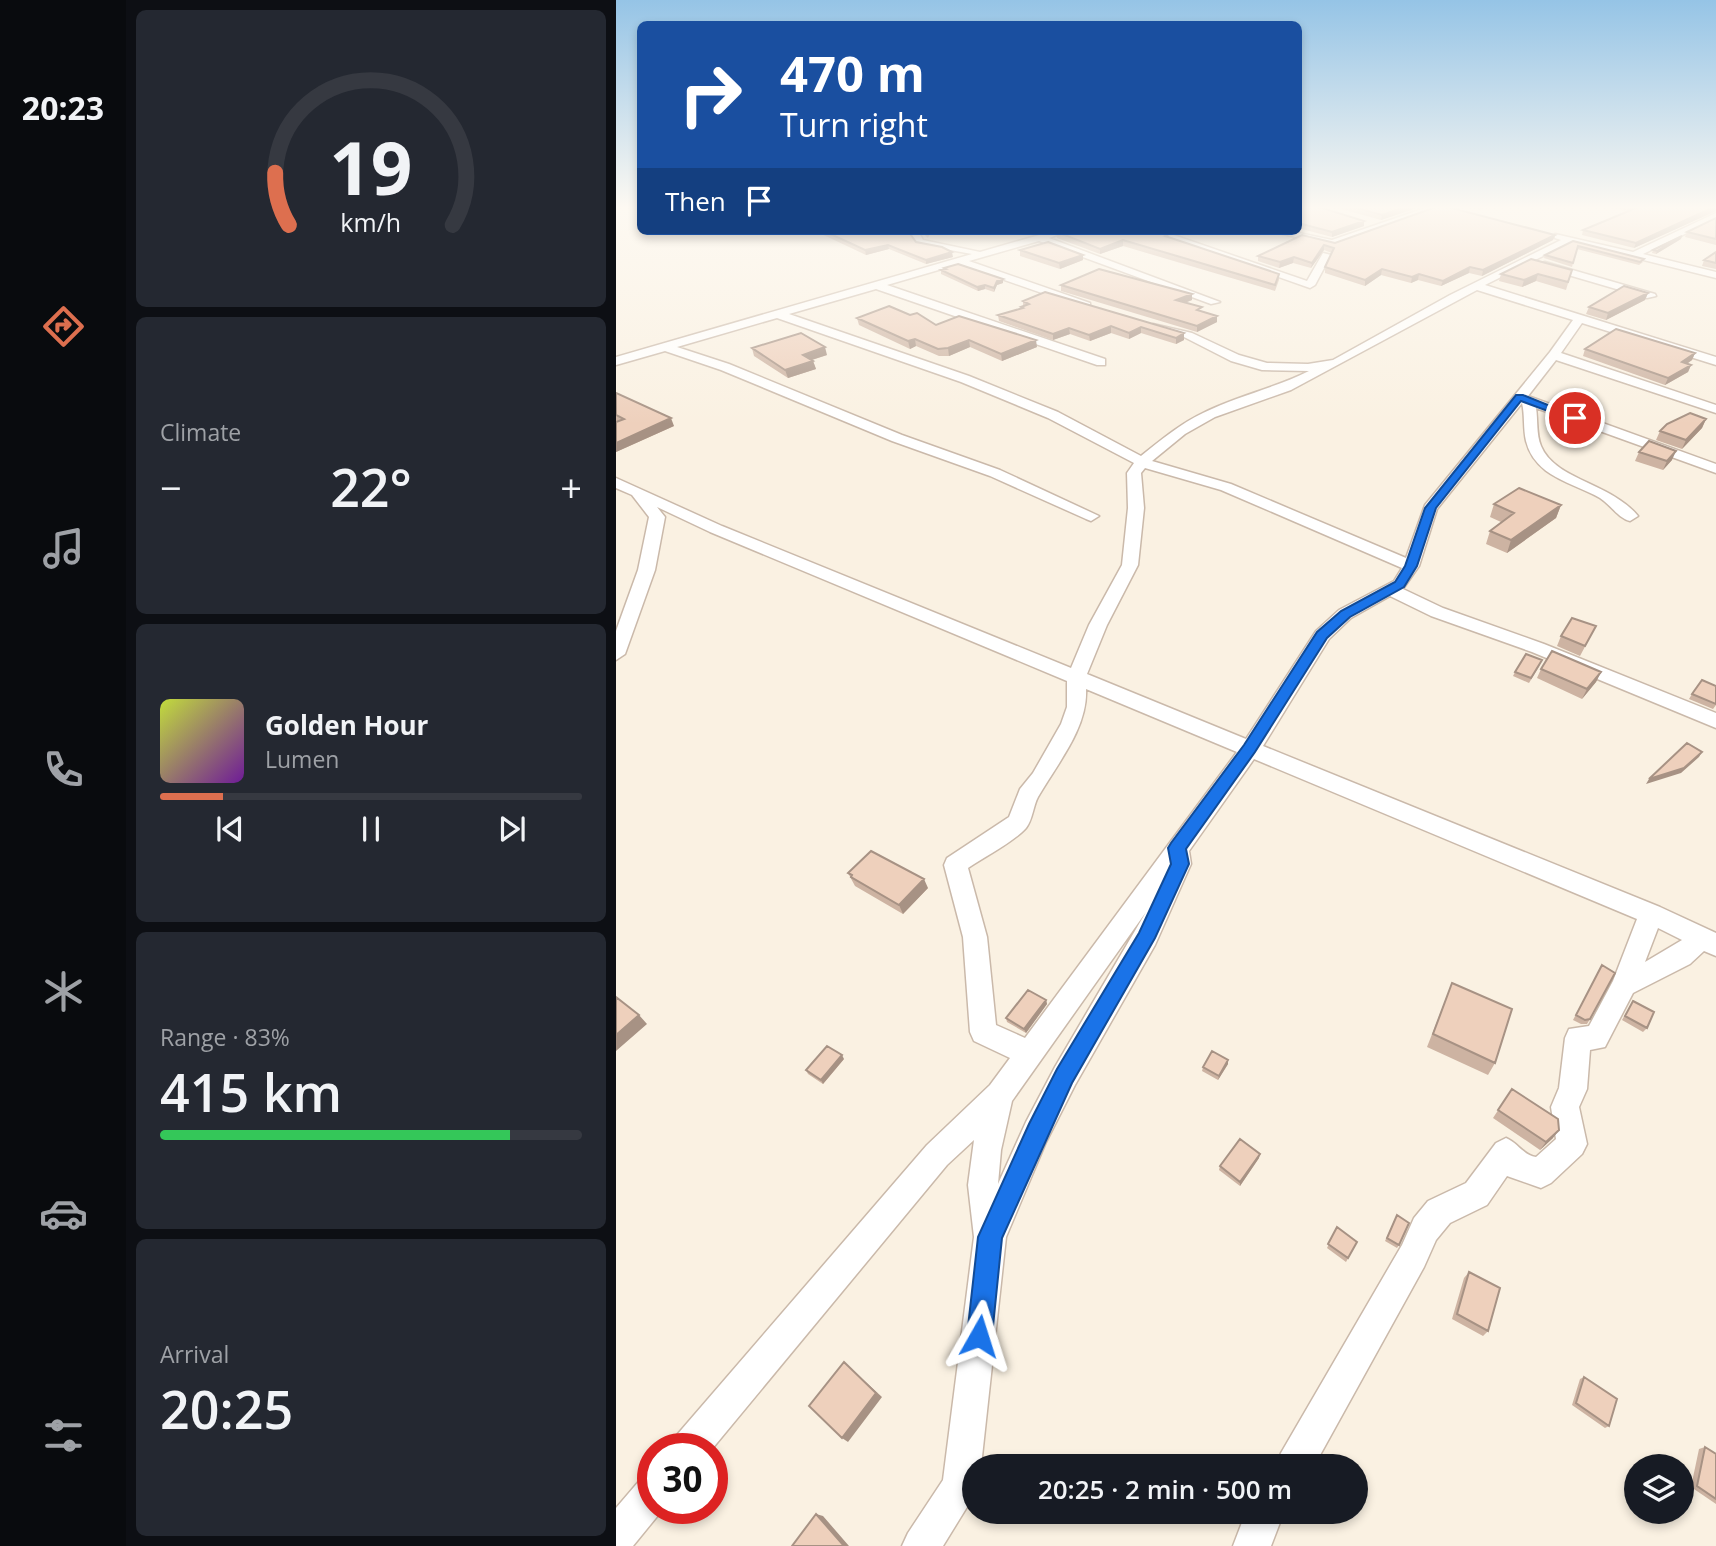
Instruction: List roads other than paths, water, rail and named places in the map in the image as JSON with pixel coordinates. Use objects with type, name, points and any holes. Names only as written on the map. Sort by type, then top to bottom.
[{"type":"street","points":[[616,361],[896,279]]},
{"type":"street","points":[[1010,279],[1096,309]]},
{"type":"street","points":[[1153,279],[1215,302]]},
{"type":"street","points":[[1293,279],[1310,285],[1313,279]]},
{"type":"street","points":[[1031,1055],[984,1032],[975,937],[955,864],[1018,822],[1028,795],[1042,777],[1055,749],[1071,725],[1077,708],[1076,677],[1098,625],[1129,565],[1136,508],[1134,473],[1142,462],[1180,431],[1210,414],[1287,387],[1490,279]]},
{"type":"street","points":[[1593,279],[1651,296]]},
{"type":"street","points":[[876,285],[1101,362]]},
{"type":"street","points":[[1476,286],[1716,361]]},
{"type":"street","points":[[780,315],[975,383],[1053,415],[1142,462],[1226,487],[1411,566]]},
{"type":"street","points":[[702,1433],[937,1155],[1000,1095],[1250,748],[1312,649],[1332,623],[1400,584],[1411,566],[1430,508],[1524,399],[1579,319]]},
{"type":"street","points":[[1148,324],[1188,335],[1235,358],[1266,367],[1308,368],[1336,363]]},
{"type":"street","points":[[666,346],[725,367],[897,438],[995,473],[1091,516]]},
{"type":"street","points":[[1554,355],[1716,409]]},
{"type":"street","points":[[1524,399],[1716,469]]},
{"type":"street","points":[[1524,399],[1531,410],[1532,440],[1542,461],[1552,471],[1606,495],[1630,516]]},
{"type":"street","points":[[616,481],[716,529],[1651,914],[1709,942]]},
{"type":"street","points":[[616,654],[643,583],[656,528],[657,517],[637,490]]},
{"type":"street","points":[[1390,590],[1437,612],[1538,648],[1716,721]]},
{"type":"street","points":[[921,1546],[960,1486],[990,1237],[1036,1132],[1065,1076],[1146,938],[1180,864],[1177,848]]},
{"type":"street","points":[[1301,1454],[1413,1256],[1425,1229],[1439,1212],[1476,1194],[1506,1153],[1513,1163],[1523,1170],[1541,1172],[1572,1143],[1565,1107],[1573,1089],[1578,1038],[1597,1038],[1623,985],[1651,914]]},
{"type":"street","points":[[1623,985],[1709,942]]},
{"type":"street","points":[[990,1237],[984,1218],[987,1135],[1000,1095]]},
{"type":"street","points":[[616,1538],[637,1512]]},
{"type":"street","points":[[1252,1546],[1260,1524]]}]
